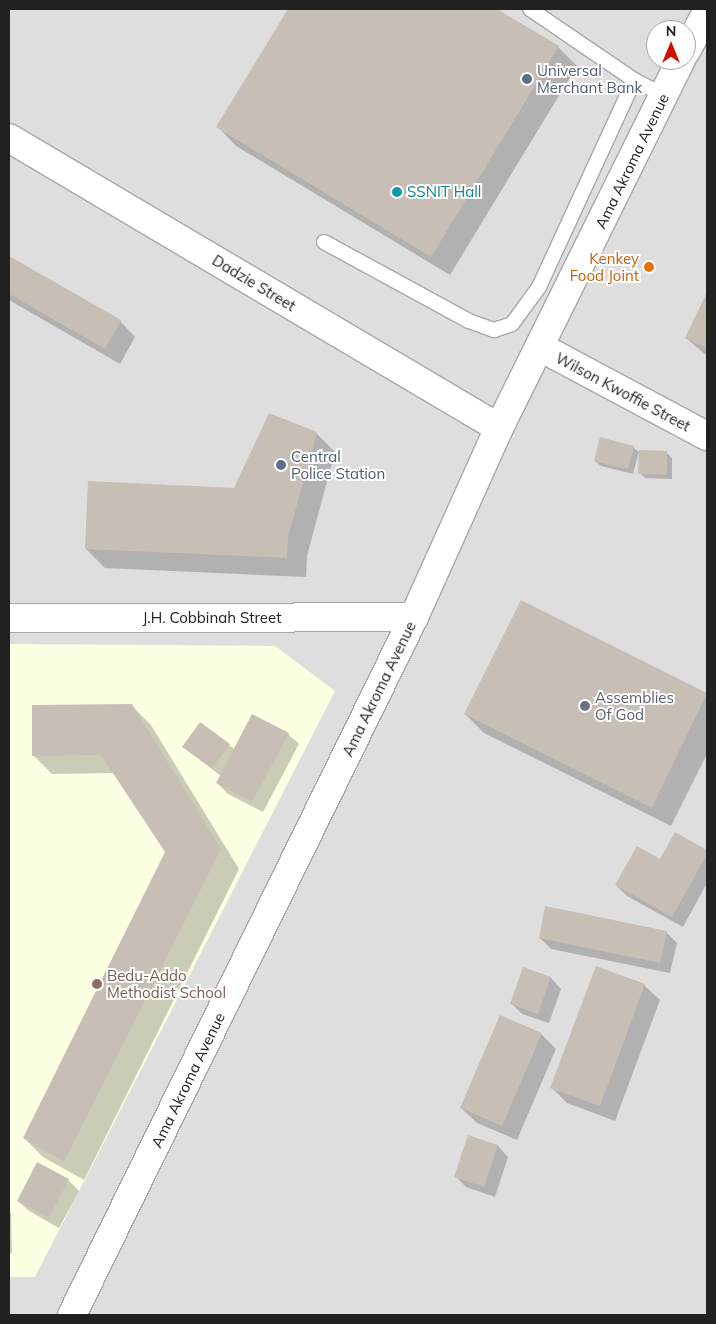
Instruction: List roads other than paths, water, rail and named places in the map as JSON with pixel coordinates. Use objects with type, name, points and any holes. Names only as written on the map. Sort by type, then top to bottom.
[{"type":"street","points":[[696,26],[702,11]]},
{"type":"street","name":"Ama Akroma Avenue","points":[[72,1315],[414,617],[500,428],[676,70]]},
{"type":"street","name":"Dadzie Street","points":[[9,138],[500,428]]},
{"type":"street","name":"Wilson Kwoffie Street","points":[[540,347],[707,436]]},
{"type":"street","name":"J.H. Cobbinah Street","points":[[9,618],[414,617]]},
{"type":"lane","points":[[530,9],[634,80],[664,95]]},
{"type":"lane","points":[[324,242],[469,322],[494,330],[512,324],[539,287],[634,80]]},
{"type":"lane","points":[[539,287],[564,301]]},
{"type":"place","name":"Universal Merchant Bank","points":[[527,79]]},
{"type":"place","name":"SSNIT Hall","points":[[397,192]]},
{"type":"place","name":"Kenkey Food Joint","points":[[649,267]]},
{"type":"place","name":"Central Police Station","points":[[281,465]]},
{"type":"place","name":"Assemblies Of God","points":[[585,706]]},
{"type":"place","name":"Bedu-Addo Methodist School","points":[[97,984]]}]
